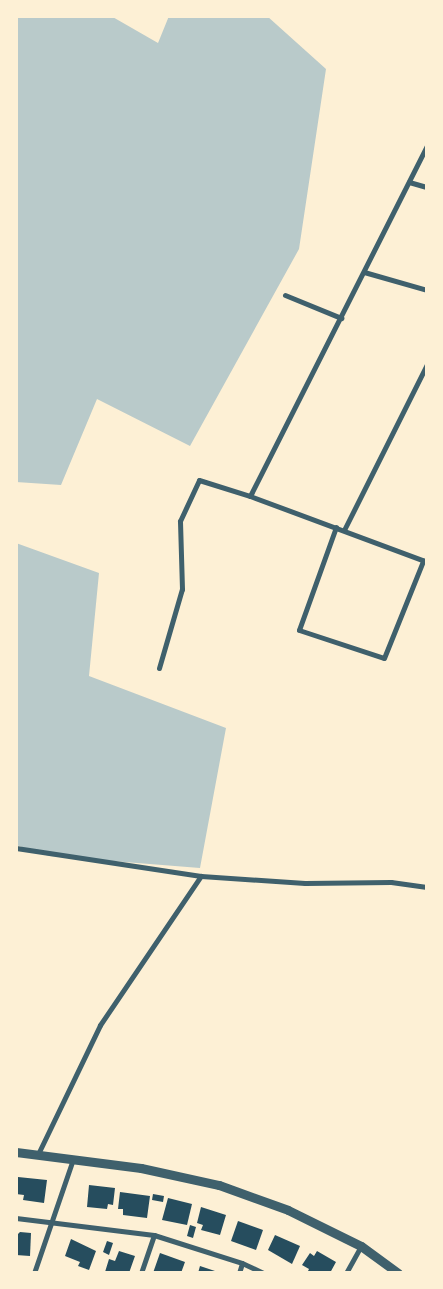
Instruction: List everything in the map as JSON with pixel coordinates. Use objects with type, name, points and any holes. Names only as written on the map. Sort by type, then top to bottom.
[{"type":"street","points":[[250,496],[427,145]]},
{"type":"street","points":[[409,182],[427,187]]},
{"type":"street","points":[[364,272],[427,290]]},
{"type":"street","points":[[285,295],[341,318]]},
{"type":"street","points":[[344,530],[427,364]]},
{"type":"street","points":[[159,668],[182,589],[180,522],[199,480],[336,527],[425,562],[384,658],[299,630],[336,527]]},
{"type":"street","points":[[16,848],[201,876],[305,883],[391,882],[427,887]]},
{"type":"street","points":[[38,1154],[100,1025],[201,876]]},
{"type":"street","points":[[16,1152],[141,1168],[219,1185],[288,1210],[361,1246],[398,1273]]},
{"type":"street","points":[[34,1273],[73,1159]]},
{"type":"street","points":[[16,1218],[154,1235],[242,1263],[262,1273]]},
{"type":"street","points":[[141,1273],[154,1235]]},
{"type":"street","points":[[346,1273],[361,1246]]},
{"type":"street","points":[[239,1273],[242,1263]]},
{"type":"shaded area","points":[[16,16],[111,16],[158,43],[169,16],[267,16],[326,69],[299,249],[190,446],[97,399],[61,485],[16,482]]},
{"type":"shaded area","points":[[16,543],[99,573],[89,676],[226,728],[200,868],[49,856],[16,845]]},
{"type":"building","points":[[18,1177],[47,1180],[44,1203],[23,1200],[24,1195],[16,1194]]},
{"type":"building","points":[[89,1185],[115,1188],[113,1205],[108,1204],[107,1209],[87,1207]]},
{"type":"building","points":[[120,1192],[150,1196],[147,1218],[123,1215],[123,1209],[118,1209]]},
{"type":"building","points":[[153,1194],[164,1196],[163,1202],[152,1200]]},
{"type":"building","points":[[168,1198],[192,1204],[187,1225],[162,1220]]},
{"type":"building","points":[[201,1207],[226,1215],[220,1235],[201,1230],[203,1225],[197,1223]]},
{"type":"building","points":[[238,1221],[263,1230],[256,1250],[231,1241]]},
{"type":"building","points":[[190,1225],[196,1227],[193,1238],[187,1236]]},
{"type":"building","points":[[20,1232],[31,1233],[30,1256],[16,1255],[16,1236]]},
{"type":"building","points":[[275,1235],[300,1246],[292,1264],[268,1250]]},
{"type":"building","points":[[71,1239],[96,1251],[89,1270],[78,1266],[80,1262],[65,1256]]},
{"type":"building","points":[[107,1241],[113,1243],[109,1255],[103,1252]]},
{"type":"building","points":[[119,1251],[135,1256],[129,1273],[105,1272],[109,1259],[115,1261]]},
{"type":"building","points":[[317,1251],[336,1262],[330,1273],[307,1273],[309,1269],[302,1265],[310,1253],[314,1256]]},
{"type":"building","points":[[160,1253],[185,1262],[181,1273],[153,1273]]},
{"type":"building","points":[[200,1266],[218,1272],[218,1273],[198,1273]]}]
